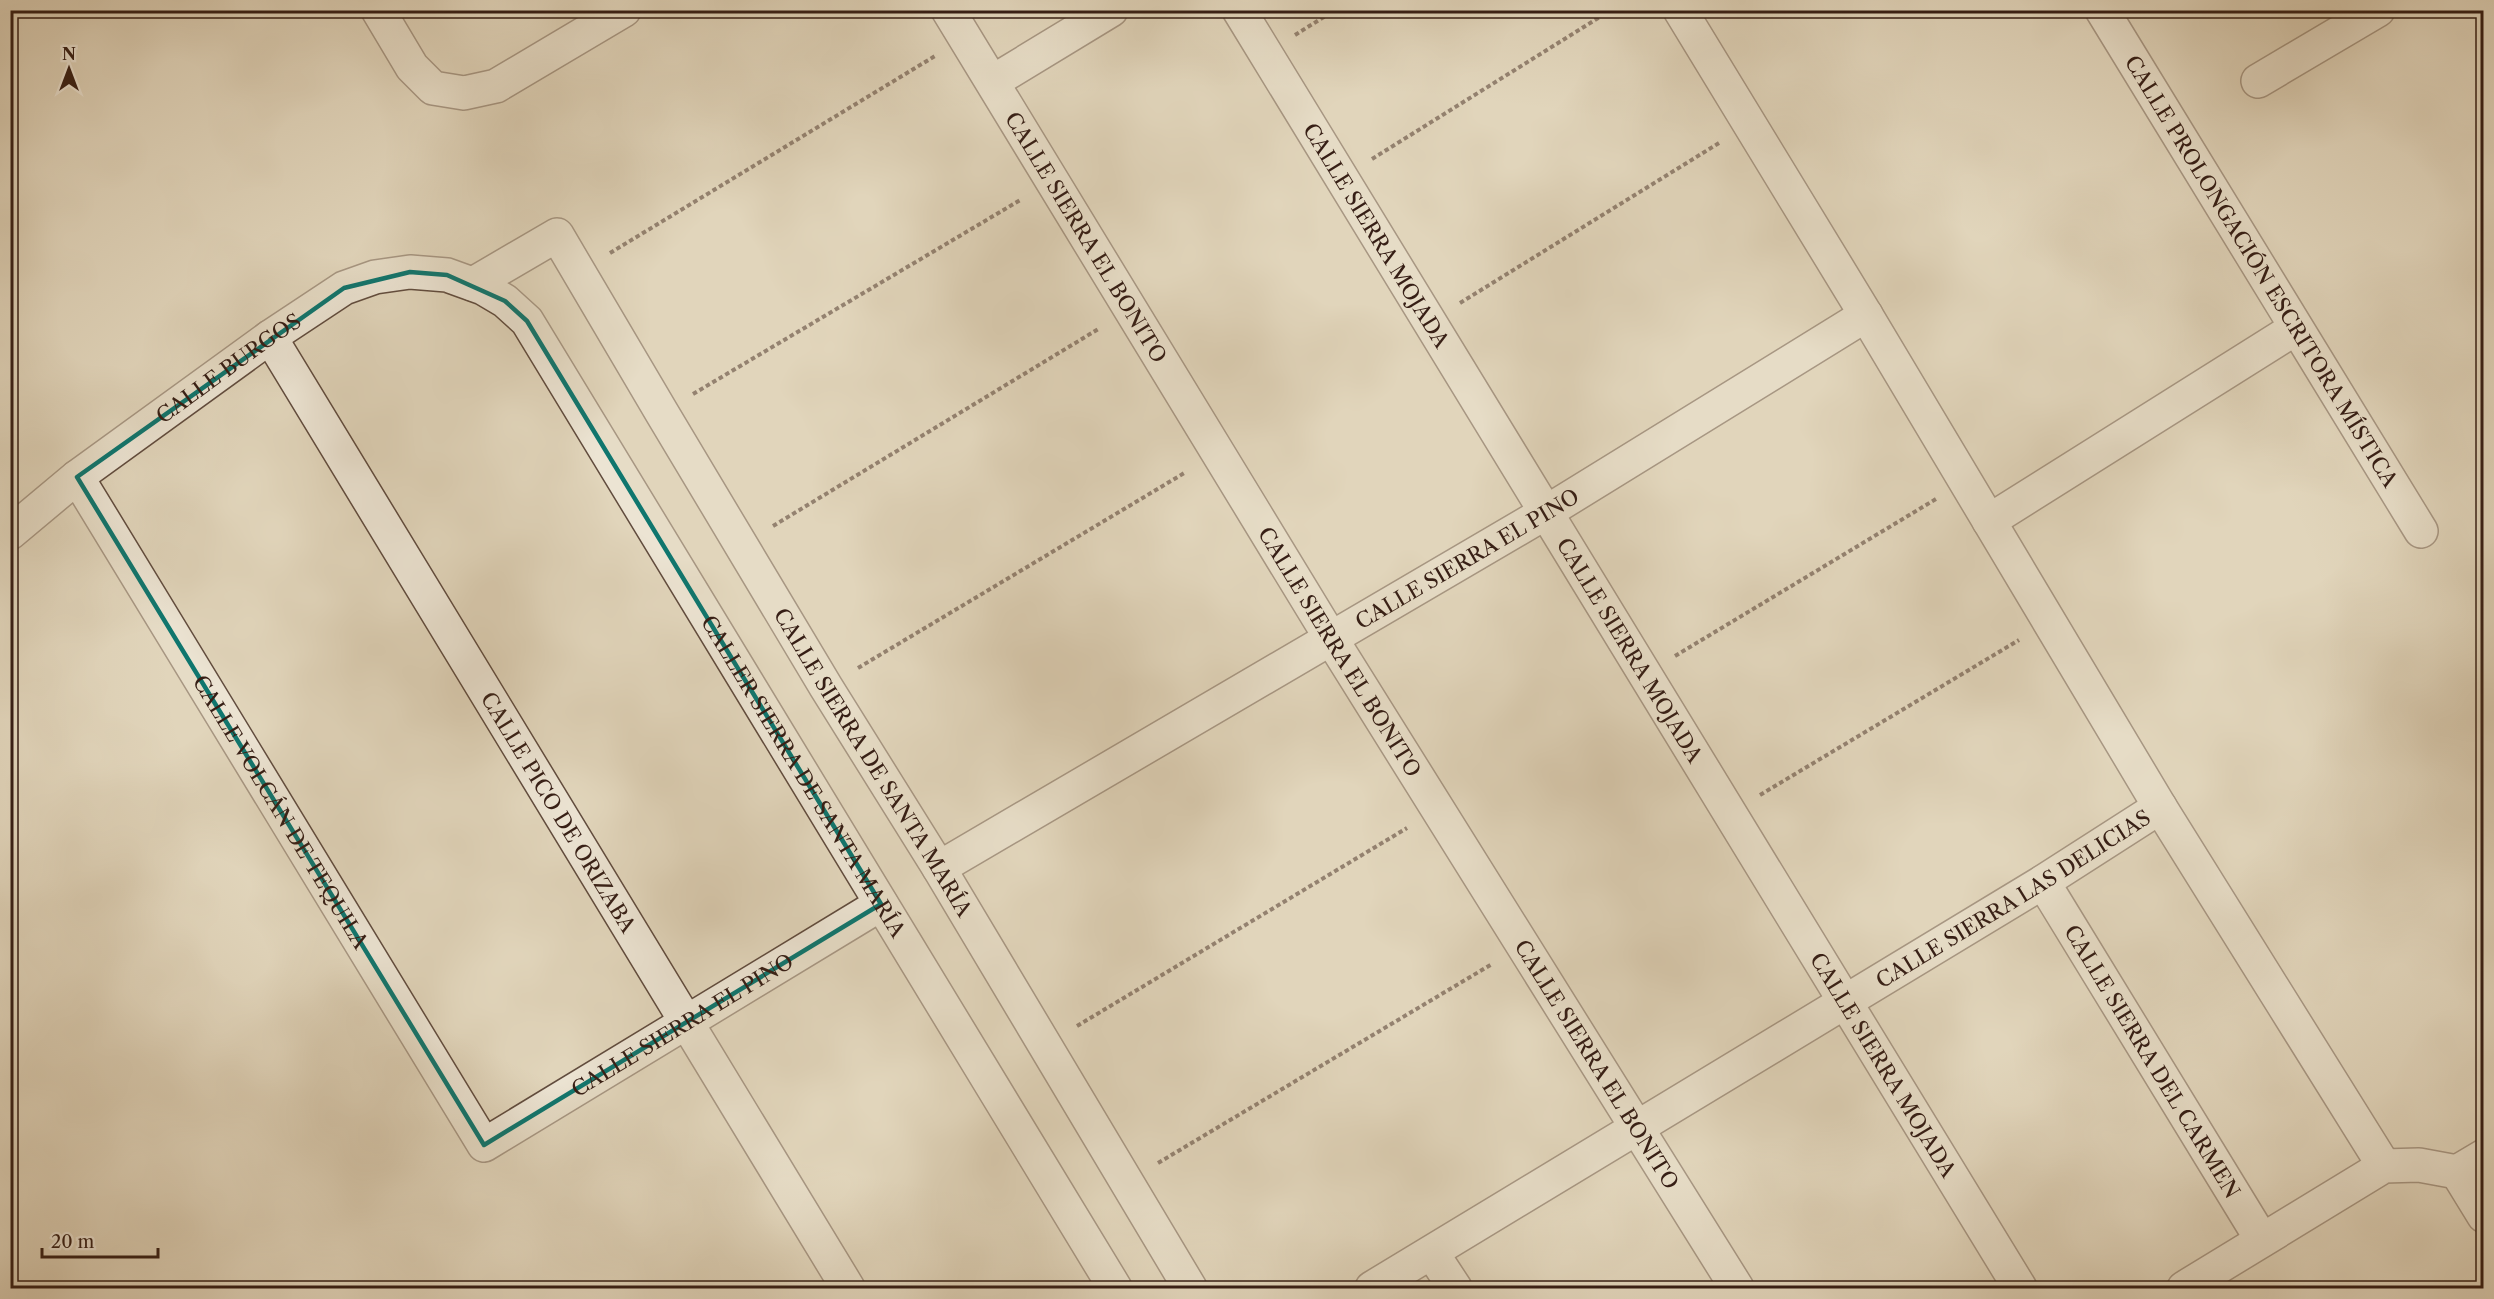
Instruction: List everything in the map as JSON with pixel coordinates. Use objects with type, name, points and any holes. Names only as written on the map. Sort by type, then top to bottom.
[{"type":"street","points":[[378,10],[412,67],[433,88],[464,93],[496,86],[624,10]]},
{"type":"street","points":[[993,81],[1111,10]]},
{"type":"street","name":"CALLE SIERRA MOJADA","points":[[1239,10],[1643,675],[2020,1288]]},
{"type":"street","points":[[1680,10],[1866,315],[2160,807],[2384,1166]]},
{"type":"street","name":"CALLE PROLONGACIÓN ESCRITORA MÍSTICA","points":[[2102,10],[2421,531]]},
{"type":"street","points":[[2258,81],[2378,10]]},
{"type":"street","name":"CALLE SIERRA EL BONITO","points":[[957,24],[1332,640],[1737,1288]]},
{"type":"street","name":"CALLE SIERRA DE SANTA MARÍA","points":[[472,284],[557,235],[826,687],[939,868],[1190,1288]]},
{"type":"street","name":"CALLE BURGOS","points":[[10,533],[77,477],[270,337],[344,288],[375,277],[410,272],[447,275],[472,284]]},
{"type":"street","name":"CALLER SIERRA DE SANTA MARÍA","points":[[472,284],[504,301],[527,321],[1114,1288]]},
{"type":"street","name":"CALLE SIERRA EL PINO","points":[[939,868],[1332,640],[1545,513],[1866,315]]},
{"type":"street","points":[[1989,521],[2296,328]]},
{"type":"street","name":"CALLE PICO DE ORIZABA","points":[[270,337],[848,1288]]},
{"type":"street","name":"CALLE VOLCÁN DE TEQUILA","points":[[77,477],[484,1145]]},
{"type":"street","name":"CALLE SIERRA LAS DELICIAS","points":[[1372,1288],[2043,882],[2160,807]]},
{"type":"street","name":"CALLE SIERRA DEL CARMEN","points":[[2043,882],[2262,1240]]},
{"type":"street","name":"CALLE SIERRA EL PINO","points":[[484,1145],[881,904]]},
{"type":"street","points":[[2184,1288],[2384,1166],[2470,1164],[2484,1216]]},
{"type":"street","points":[[1432,1252],[1455,1288]]},
{"type":"path","points":[[1265,54],[1335,10]]},
{"type":"path","points":[[1341,178],[1611,10]]},
{"type":"path","points":[[579,272],[957,24]]},
{"type":"path","points":[[1428,322],[1750,123]]},
{"type":"path","points":[[662,413],[1052,180]]},
{"type":"path","points":[[741,545],[1131,309]]},
{"type":"path","points":[[826,687],[1218,452]]},
{"type":"path","points":[[1643,675],[1965,481]]},
{"type":"path","points":[[1729,814],[2049,622]]},
{"type":"path","points":[[1045,1045],[1438,809]]},
{"type":"path","points":[[1126,1182],[1522,945]]},
{"type":"highlighted area","points":[[410,272],[447,275],[505,301],[527,321],[881,904],[484,1145],[77,477],[344,288]]}]
